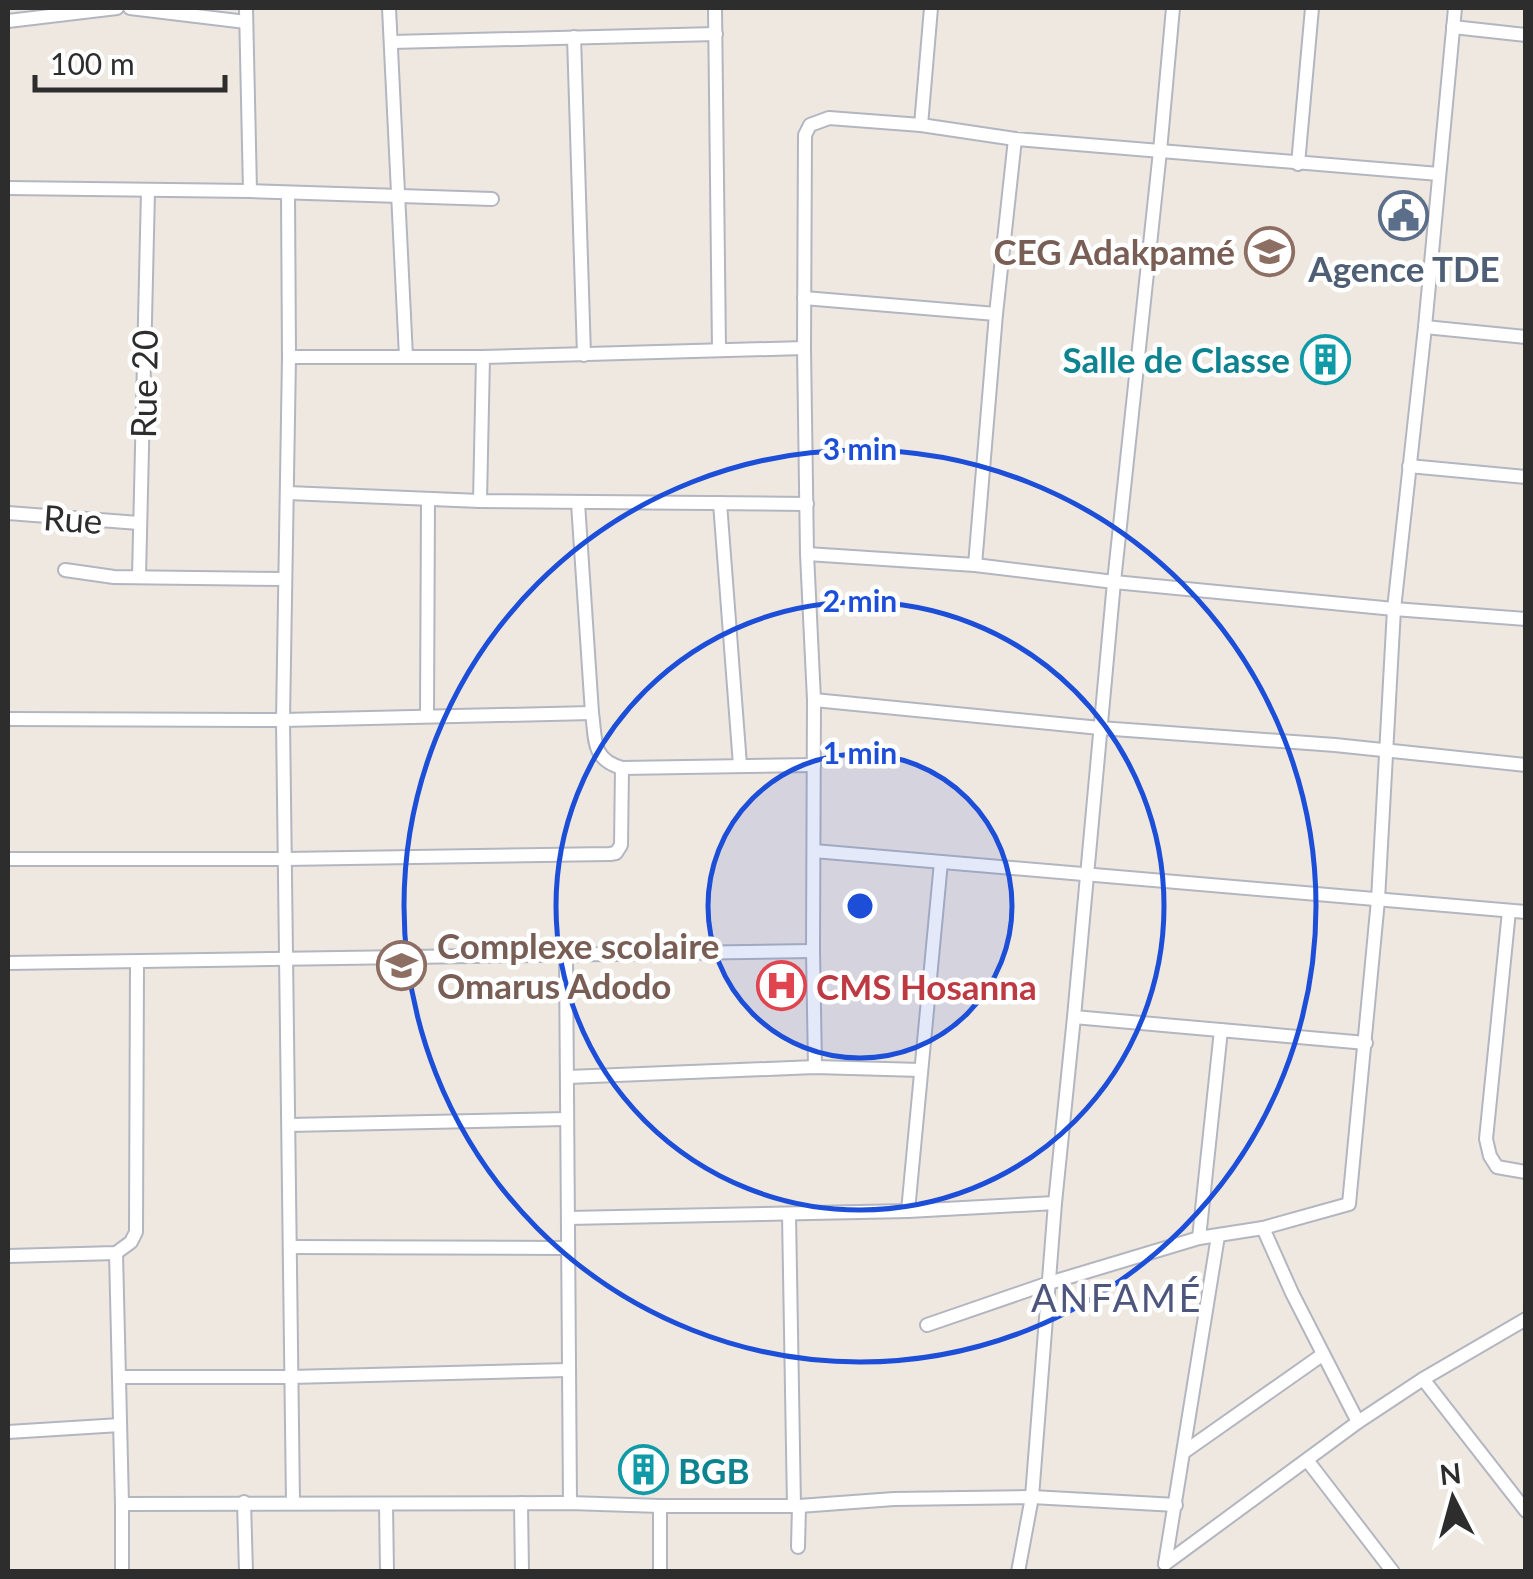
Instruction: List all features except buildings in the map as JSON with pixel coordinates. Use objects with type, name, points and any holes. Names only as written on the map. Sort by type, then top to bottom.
[{"type":"street","points":[[8,21],[117,8]]},
{"type":"street","points":[[130,8],[246,15],[250,191]]},
{"type":"street","points":[[389,8],[406,357]]},
{"type":"street","points":[[715,8],[719,350]]},
{"type":"street","points":[[920,125],[931,8]]},
{"type":"street","points":[[1018,1572],[1032,1497],[1054,1203],[1173,8],[1154,8]]},
{"type":"street","points":[[1298,164],[1312,8]]},
{"type":"street","points":[[926,1325],[1199,1238],[1263,1228],[1349,1204],[1378,900],[1394,609],[1456,8]]},
{"type":"street","points":[[1453,27],[1526,35]]},
{"type":"street","points":[[392,42],[716,34]]},
{"type":"street","points":[[574,37],[584,354]]},
{"type":"street","points":[[816,1067],[814,700],[804,348],[806,135],[810,125],[829,118],[920,125],[1015,139],[1439,174]]},
{"type":"street","points":[[975,565],[1015,139]]},
{"type":"street","points":[[8,188],[492,200]]},
{"type":"street","name":"Rue 20","points":[[139,577],[148,191]]},
{"type":"street","points":[[288,193],[288,494],[282,720],[292,1503]]},
{"type":"street","points":[[804,298],[996,314]]},
{"type":"street","points":[[1425,327],[1526,338]]},
{"type":"street","points":[[289,356],[483,357],[804,348]]},
{"type":"street","points":[[480,502],[483,357]]},
{"type":"street","points":[[1409,466],[1526,476]]},
{"type":"street","points":[[288,494],[480,502],[807,504]]},
{"type":"street","points":[[427,716],[428,500]]},
{"type":"street","points":[[578,503],[592,712],[600,756],[622,768],[814,765]]},
{"type":"street","points":[[720,503],[740,765]]},
{"type":"street","name":"Rue","points":[[8,513],[139,523]]},
{"type":"street","points":[[807,554],[975,565],[1394,609],[1526,618]]},
{"type":"street","points":[[65,570],[102,576],[284,580]]},
{"type":"street","points":[[814,700],[1526,765]]},
{"type":"street","points":[[8,720],[282,720],[592,712]]},
{"type":"street","points":[[8,859],[286,859],[616,852],[621,846],[622,768]]},
{"type":"street","points":[[814,851],[1526,912]]},
{"type":"street","points":[[908,1210],[941,862]]},
{"type":"street","points":[[1509,911],[1486,1139],[1497,1167],[1526,1172]]},
{"type":"street","points":[[8,963],[813,951]]},
{"type":"street","points":[[566,956],[570,1503]]},
{"type":"street","points":[[8,1256],[116,1253],[131,1242],[136,1232],[137,962]]},
{"type":"street","points":[[1074,1017],[1366,1043]]},
{"type":"street","points":[[1199,1238],[1221,1030]]},
{"type":"street","points":[[568,1077],[816,1067],[921,1070]]},
{"type":"street","points":[[289,1125],[566,1119]]},
{"type":"street","points":[[568,1218],[1054,1203]]},
{"type":"street","points":[[789,1214],[798,1547]]},
{"type":"street","points":[[1263,1228],[1358,1422]]},
{"type":"street","points":[[1164,1568],[1218,1236]]},
{"type":"street","points":[[290,1247],[568,1248]]},
{"type":"street","points":[[116,1253],[122,1572]]},
{"type":"street","points":[[1164,1568],[1358,1422],[1526,1319]]},
{"type":"street","points":[[1184,1452],[1322,1354]]},
{"type":"street","points":[[119,1377],[568,1370]]},
{"type":"street","points":[[1424,1379],[1526,1512]]},
{"type":"street","points":[[8,1432],[120,1425]]},
{"type":"street","points":[[1306,1460],[1393,1572]]},
{"type":"street","points":[[122,1504],[796,1506],[894,1499],[1032,1497],[1176,1505]]},
{"type":"street","points":[[244,1502],[246,1572]]},
{"type":"street","points":[[521,1503],[522,1572]]},
{"type":"street","points":[[386,1504],[388,1572]]},
{"type":"street","points":[[660,1506],[660,1572]]},
{"type":"place","name":"Agence TDE","points":[[1404,216]]},
{"type":"place","name":"CEG Adakpamé","points":[[1270,251]]},
{"type":"place","name":"Salle de Classe","points":[[1325,359]]},
{"type":"place","name":"Complexe scolaire Omarus Adodo","points":[[402,965]]},
{"type":"place","name":"CMS Hosanna","points":[[781,986]]},
{"type":"place","name":"BGB","points":[[643,1470]]},
{"type":"district","name":"ANFAMÉ","points":[[1117,1297]]}]
